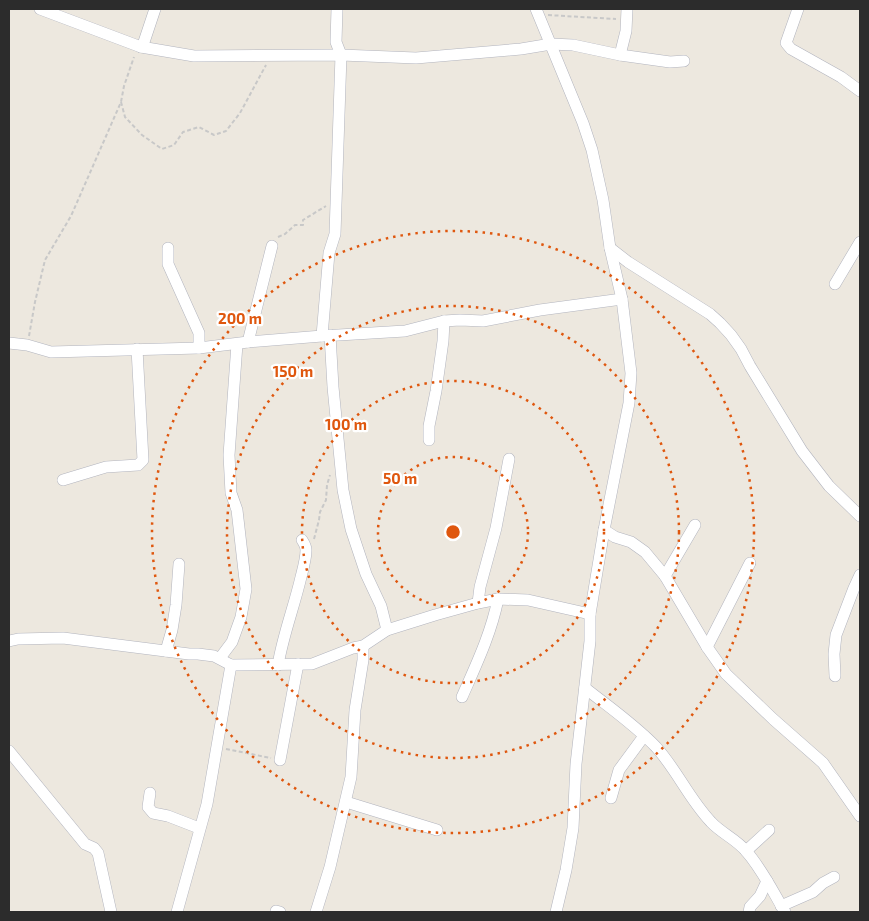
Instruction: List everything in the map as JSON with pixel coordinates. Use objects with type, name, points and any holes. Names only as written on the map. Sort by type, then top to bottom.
[{"type":"street","points":[[40,9],[141,47],[194,56],[341,55],[416,58],[520,49],[551,44],[573,45],[620,55],[670,62],[684,61]]},
{"type":"street","points":[[141,47],[155,9]]},
{"type":"street","points":[[337,9],[336,42],[341,55],[335,234],[329,253],[326,336],[346,507],[351,529],[366,574],[381,606],[387,630]]},
{"type":"street","points":[[798,9],[786,43],[791,50],[841,76],[860,91]]},
{"type":"street","points":[[537,11],[584,123],[592,150],[603,200],[610,248],[622,299],[631,373],[629,403],[604,530],[590,614],[590,641],[576,764],[573,828],[556,912]]},
{"type":"street","points":[[620,55],[626,31],[626,14]]},
{"type":"street","points":[[835,284],[860,242]]},
{"type":"street","points":[[220,658],[232,642],[241,617],[246,589],[237,510],[231,493],[230,483],[230,455],[242,343],[272,246]]},
{"type":"street","points":[[168,248],[168,264],[199,333],[199,348]]},
{"type":"street","points":[[610,248],[628,262],[710,314],[720,323],[741,349],[802,451],[829,486],[860,516]]},
{"type":"street","points":[[9,343],[27,345],[51,352],[199,348],[326,336],[405,331],[444,321],[483,321],[540,310],[622,299]]},
{"type":"street","points":[[430,440],[429,426],[436,391],[444,321]]},
{"type":"street","points":[[63,480],[106,467],[138,465],[143,460],[137,349]]},
{"type":"street","points":[[478,603],[480,587],[496,528],[509,459]]},
{"type":"street","points":[[665,576],[695,525]]},
{"type":"street","points":[[604,530],[615,537],[631,542],[645,552],[665,576],[707,647],[726,674],[823,764],[860,816]]},
{"type":"street","points":[[278,665],[281,645],[296,598],[304,544]]},
{"type":"street","points":[[707,647],[750,563]]},
{"type":"street","points":[[166,652],[176,605],[179,564]]},
{"type":"street","points":[[835,676],[834,654],[836,635],[860,575]]},
{"type":"street","points":[[9,641],[63,638],[166,652],[214,656],[231,665],[312,664],[363,646],[387,630],[435,615],[498,599],[528,600],[590,614]]},
{"type":"street","points":[[462,697],[483,650],[494,619],[498,599]]},
{"type":"street","points":[[316,912],[330,867],[351,777],[355,710],[363,660],[363,646]]},
{"type":"street","points":[[280,760],[298,664]]},
{"type":"street","points":[[177,912],[206,804],[231,665]]},
{"type":"street","points":[[585,688],[657,748],[711,822],[746,851],[767,881],[783,909],[834,878]]},
{"type":"street","points":[[611,798],[619,770],[644,736]]},
{"type":"street","points":[[9,751],[85,844],[94,848],[98,853],[111,912]]},
{"type":"street","points":[[150,794],[148,807],[154,813],[200,828]]},
{"type":"street","points":[[346,802],[437,830]]},
{"type":"street","points":[[746,851],[769,830]]},
{"type":"street","points":[[749,912],[750,907],[760,896],[767,881]]},
{"type":"path","points":[[537,11],[626,14]]},
{"type":"path","points":[[27,345],[45,260],[71,216],[121,102],[124,86],[136,53],[141,47]]},
{"type":"path","points":[[121,102],[125,117],[142,135],[162,150],[174,145],[183,132],[199,127],[214,135],[226,131],[240,113],[271,56]]},
{"type":"path","points":[[272,246],[274,239],[285,234],[296,225],[303,225],[304,220],[328,204]]},
{"type":"path","points":[[304,544],[314,539],[320,512],[326,500],[327,485],[333,468]]},
{"type":"path","points":[[216,746],[280,760]]}]
